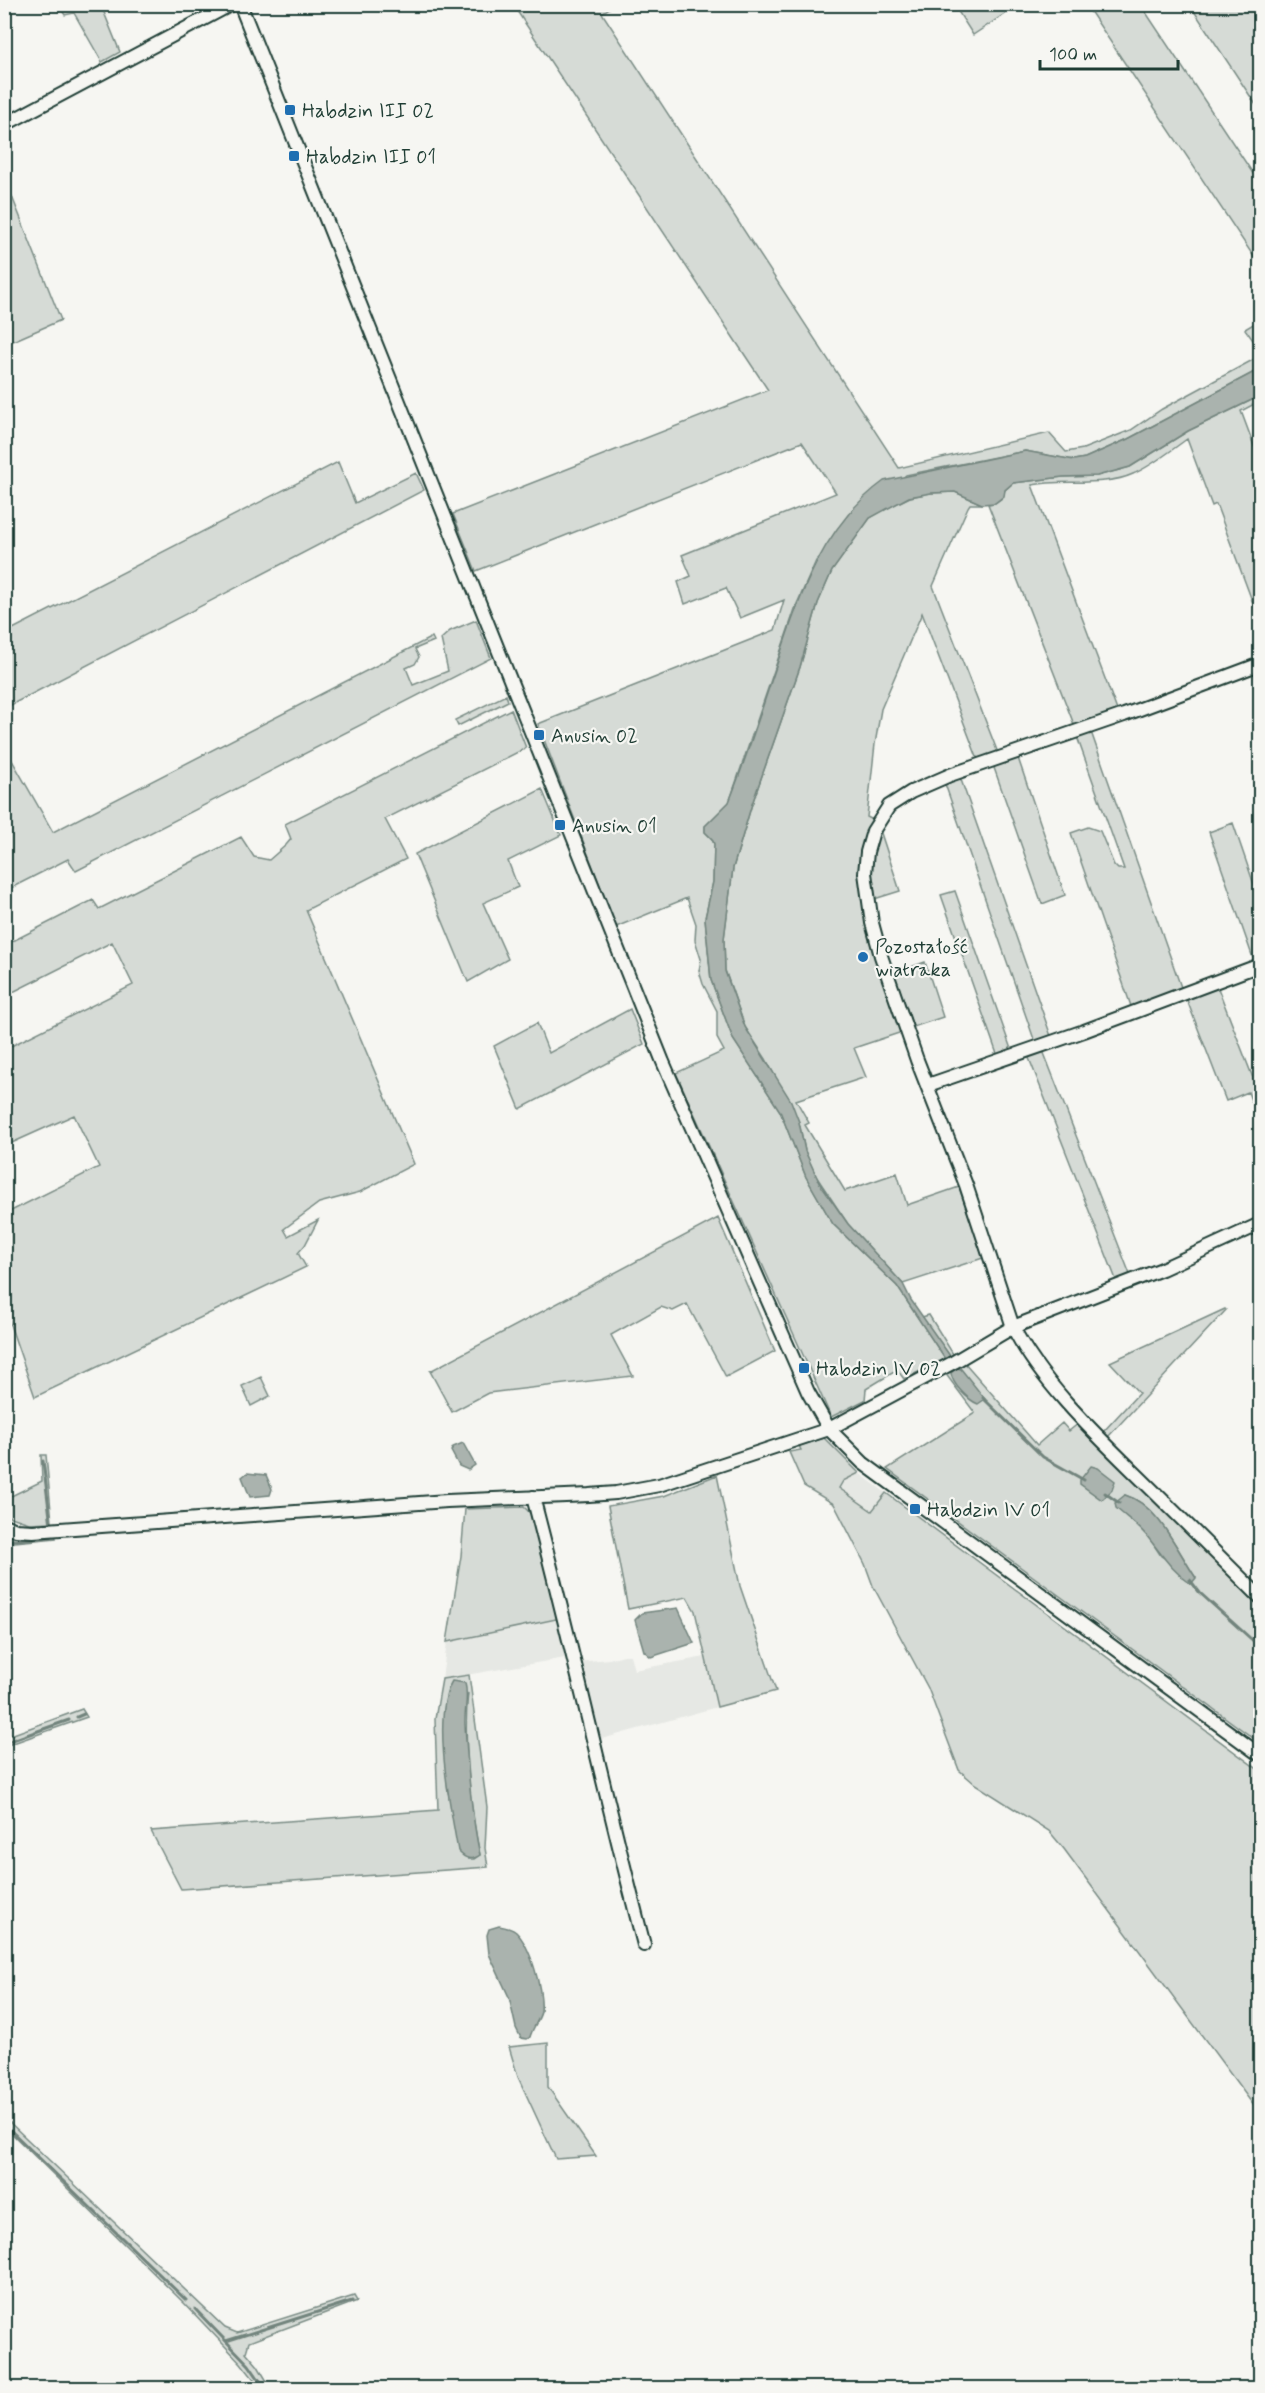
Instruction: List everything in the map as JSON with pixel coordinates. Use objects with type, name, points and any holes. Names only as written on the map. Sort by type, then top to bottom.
[{"type":"street","points":[[4,125],[232,4]]},
{"type":"street","points":[[240,4],[663,1062],[808,1392],[829,1429],[863,1463],[1260,1755]]},
{"type":"street","points":[[1260,663],[1124,715],[950,775],[903,796],[885,812],[873,831],[867,852],[865,873],[867,896],[881,956],[966,1185],[1018,1338],[1056,1390],[1086,1423],[1260,1597]]},
{"type":"street","points":[[928,1085],[1084,1031],[1260,964]]},
{"type":"street","points":[[4,1525],[16,1530],[33,1531],[356,1507],[589,1496],[637,1490],[829,1429],[954,1362],[1013,1327],[1162,1269],[1260,1224]]},
{"type":"street","points":[[533,1497],[566,1620],[606,1797],[644,1945]]},
{"type":"shaded area","points":[[58,5],[101,5],[120,52],[102,62],[74,13],[65,15]]},
{"type":"shaded area","points":[[513,5],[614,5],[602,13],[899,468],[1049,433],[1066,452],[1083,449],[1131,430],[1162,409],[1260,356],[1260,369],[1128,439],[1085,458],[1074,460],[1025,451],[906,475],[816,561],[796,606],[729,803],[705,826],[705,832],[714,844],[713,882],[705,918],[711,980],[733,1039],[780,1111],[806,1177],[833,1224],[897,1286],[945,1359],[904,1379],[898,1371],[894,1372],[866,1389],[865,1400],[831,1417],[676,1073],[724,1051],[717,1038],[717,1011],[699,971],[701,959],[695,940],[696,924],[687,898],[616,927],[538,724],[775,630],[784,600],[740,618],[726,588],[685,604],[678,582],[691,576],[682,555],[836,493],[802,442],[476,571],[453,514],[768,390]]},
{"type":"shaded area","points":[[954,5],[1018,5],[973,35]]},
{"type":"shaded area","points":[[1086,5],[1141,5],[1260,184],[1260,266]]},
{"type":"shaded area","points":[[1190,5],[1260,5],[1260,111]]},
{"type":"shaded area","points":[[5,179],[61,320],[6,344],[4,341]]},
{"type":"shaded area","points":[[1260,320],[1260,350],[1245,329]]},
{"type":"shaded area","points":[[1260,369],[1260,396],[1188,431],[1130,467],[1097,476],[1063,477],[1013,483],[1005,490],[1004,496],[995,503],[982,504],[955,492],[909,497],[870,518],[832,571],[818,603],[800,667],[751,807],[733,868],[724,939],[725,971],[745,1027],[791,1101],[799,1122],[805,1151],[820,1184],[848,1224],[903,1284],[911,1300],[950,1356],[945,1359],[897,1286],[833,1224],[806,1177],[780,1111],[733,1039],[711,980],[705,918],[713,882],[714,844],[705,832],[705,826],[729,802],[795,613],[816,563],[845,518],[863,498],[884,481],[1025,451],[1074,460],[1085,458],[1128,439]]},
{"type":"shaded area","points":[[1260,396],[1260,401],[1241,411],[1260,462],[1260,622],[1216,504],[1212,506],[1187,439],[1147,467],[1122,478],[1096,482],[1032,485],[1118,713],[1075,727],[988,504],[995,503],[1002,498],[1005,490],[1013,483],[1063,477],[1097,476],[1130,467],[1188,431]]},
{"type":"shaded area","points":[[338,462],[355,503],[416,473],[424,490],[5,708],[5,633]]},
{"type":"shaded area","points":[[955,492],[982,504],[970,504],[968,507],[933,586],[998,753],[978,760],[922,613],[881,709],[867,817],[873,820],[865,844],[862,872],[902,1032],[854,1048],[866,1077],[796,1100],[809,1123],[805,1125],[845,1191],[897,1173],[907,1205],[959,1187],[983,1258],[903,1284],[848,1224],[816,1176],[805,1151],[799,1122],[766,1059],[745,1027],[725,970],[724,939],[733,868],[751,807],[800,667],[818,603],[832,571],[870,518],[910,497]]},
{"type":"shaded area","points":[[476,620],[491,658],[76,871],[68,859],[5,891],[5,748],[53,832],[432,637],[434,641],[415,649],[419,657],[415,664],[406,668],[413,685],[448,671],[441,639],[450,631]]},
{"type":"shaded area","points":[[506,695],[508,701],[458,726],[455,720]]},
{"type":"shaded area","points":[[511,709],[526,748],[385,819],[406,859],[306,910],[414,1164],[360,1192],[319,1203],[284,1229],[288,1236],[318,1220],[305,1245],[298,1253],[306,1267],[35,1397],[5,1310],[5,1214],[99,1167],[74,1115],[5,1146],[5,1049],[133,985],[112,942],[5,996],[5,945],[93,900],[99,909],[241,837],[254,857],[269,860],[291,839],[285,824]]},
{"type":"shaded area","points":[[1090,729],[1182,990],[1132,1009],[1071,833],[1088,827],[1100,831],[1114,865],[1118,869],[1124,869],[1076,734]]},
{"type":"shaded area","points":[[1017,755],[1065,895],[1042,904],[993,765]]},
{"type":"shaded area","points":[[959,774],[1052,1039],[1036,1045],[944,781]]},
{"type":"shaded area","points":[[542,789],[561,835],[508,861],[518,887],[483,903],[508,959],[468,982],[415,854]]},
{"type":"shaded area","points":[[1233,823],[1260,902],[1260,962],[1255,964],[1209,832]]},
{"type":"shaded area","points":[[879,827],[900,891],[871,900],[870,863]]},
{"type":"shaded area","points":[[955,891],[1012,1052],[998,1057],[941,895]]},
{"type":"shaded area","points":[[925,962],[943,1017],[913,1027],[894,973]]},
{"type":"shaded area","points":[[1216,983],[1260,1096],[1260,1125],[1248,1092],[1226,1101],[1185,995]]},
{"type":"shaded area","points":[[630,1009],[644,1044],[520,1109],[494,1046],[537,1023],[549,1053]]},
{"type":"shaded area","points":[[1042,1048],[1131,1277],[1117,1282],[1027,1053]]},
{"type":"shaded area","points":[[718,1218],[775,1351],[726,1377],[687,1304],[673,1311],[661,1307],[611,1335],[633,1376],[488,1393],[452,1412],[430,1371]]},
{"type":"shaded area","points":[[1225,1309],[1108,1437],[1103,1432],[1139,1393],[1110,1362]]},
{"type":"shaded area","points":[[929,1315],[953,1354],[950,1356],[922,1317]]},
{"type":"shaded area","points":[[964,1362],[1037,1445],[1062,1423],[1069,1431],[1079,1423],[1260,1601],[1260,1743],[887,1469],[975,1413],[945,1373]],"holes":[[[1125,1495],[1137,1500],[1166,1530],[1196,1578],[1161,1556],[1138,1526]]]},
{"type":"shaded area","points":[[957,1368],[961,1369],[985,1399],[978,1404],[961,1391],[951,1373]]},
{"type":"shaded area","points":[[261,1377],[270,1396],[251,1406],[242,1386]]},
{"type":"shaded area","points":[[824,1438],[859,1473],[843,1481],[839,1488],[872,1511],[886,1493],[1260,1771],[1260,1794],[1256,1799],[1260,1809],[1260,2114],[1049,1831],[975,1784],[959,1770],[928,1688],[873,1586],[865,1564],[834,1504],[804,1486],[789,1452],[801,1450],[799,1446]]},
{"type":"shaded area","points":[[463,1443],[475,1465],[468,1470],[459,1466],[451,1451],[453,1447]]},
{"type":"shaded area","points":[[41,1455],[46,1455],[52,1522],[29,1523],[5,1515],[5,1499],[42,1481]]},
{"type":"shaded area","points":[[1091,1466],[1098,1468],[1115,1481],[1112,1490],[1102,1500],[1080,1484],[1080,1480]]},
{"type":"shaded area","points":[[247,1473],[266,1475],[272,1489],[270,1495],[250,1497],[242,1477]]},
{"type":"shaded area","points":[[859,1473],[886,1493],[872,1512],[839,1487],[843,1481]]},
{"type":"shaded area","points":[[717,1475],[740,1586],[776,1691],[717,1707],[695,1611],[687,1597],[628,1609],[608,1506],[664,1496]]},
{"type":"shaded area","points":[[1125,1495],[1148,1508],[1166,1530],[1196,1578],[1191,1584],[1174,1569],[1142,1531],[1116,1508],[1115,1503]]},
{"type":"shaded area","points":[[524,1507],[532,1515],[561,1618],[447,1642],[461,1556],[465,1509]]},
{"type":"shaded area","points":[[5,1535],[55,1535],[56,1538],[5,1543]]},
{"type":"shaded area","points":[[678,1608],[694,1643],[651,1657],[644,1651],[635,1620],[642,1613]]},
{"type":"shaded area","points":[[561,1618],[571,1657],[442,1679],[447,1642]]},
{"type":"shaded area","points":[[630,1655],[634,1670],[705,1657],[717,1707],[598,1740],[578,1662]]},
{"type":"shaded area","points":[[469,1675],[487,1807],[485,1848],[488,1867],[181,1889],[151,1831],[438,1810],[435,1719],[442,1679]],"holes":[[[468,1693],[468,1774],[480,1855],[474,1859],[468,1859],[448,1792],[445,1758]]]},
{"type":"shaded area","points":[[452,1681],[465,1683],[466,1688],[465,1725],[469,1774],[480,1855],[471,1858],[463,1856],[458,1851],[444,1764],[443,1717],[446,1697]]},
{"type":"shaded area","points":[[82,1709],[87,1717],[5,1746],[5,1737]]},
{"type":"shaded area","points":[[499,1926],[516,1932],[521,1939],[527,1948],[538,1981],[541,2012],[527,2039],[521,2038],[516,2028],[509,1997],[489,1954],[487,1935],[489,1929]]},
{"type":"shaded area","points":[[548,2043],[548,2087],[596,2156],[556,2159],[518,2077],[509,2047]]},
{"type":"shaded area","points":[[5,2118],[225,2328],[237,2333],[354,2296],[357,2301],[249,2342],[246,2352],[258,2366],[271,2388],[261,2388],[241,2363],[185,2304],[5,2127]]},
{"type":"waterway","points":[[983,1398],[1043,1457],[1084,1480]]},
{"type":"waterway","points":[[43,1461],[51,1525]]},
{"type":"waterway","points":[[1105,1493],[1119,1503]]},
{"type":"waterway","points":[[4,1541],[51,1537]]},
{"type":"waterway","points":[[1190,1580],[1200,1593],[1260,1647]]},
{"type":"waterway","points":[[77,1717],[84,1714]]},
{"type":"waterway","points":[[4,1743],[69,1720]]},
{"type":"waterway","points":[[4,2124],[186,2300]]},
{"type":"waterway","points":[[226,2341],[352,2301]]},
{"type":"waterway","points":[[195,2309],[249,2365],[265,2388]]},
{"type":"place","name":"Habdzin III 02","points":[[290,110]]},
{"type":"place","name":"Habdzin III 01","points":[[294,156]]},
{"type":"place","name":"Anusin 02","points":[[539,735]]},
{"type":"place","name":"Anusin 01","points":[[560,825]]},
{"type":"place","name":"Pozostałość wiatraka","points":[[863,957]]},
{"type":"place","name":"Habdzin IV 02","points":[[804,1368]]},
{"type":"place","name":"Habdzin IV 01","points":[[915,1509]]}]
